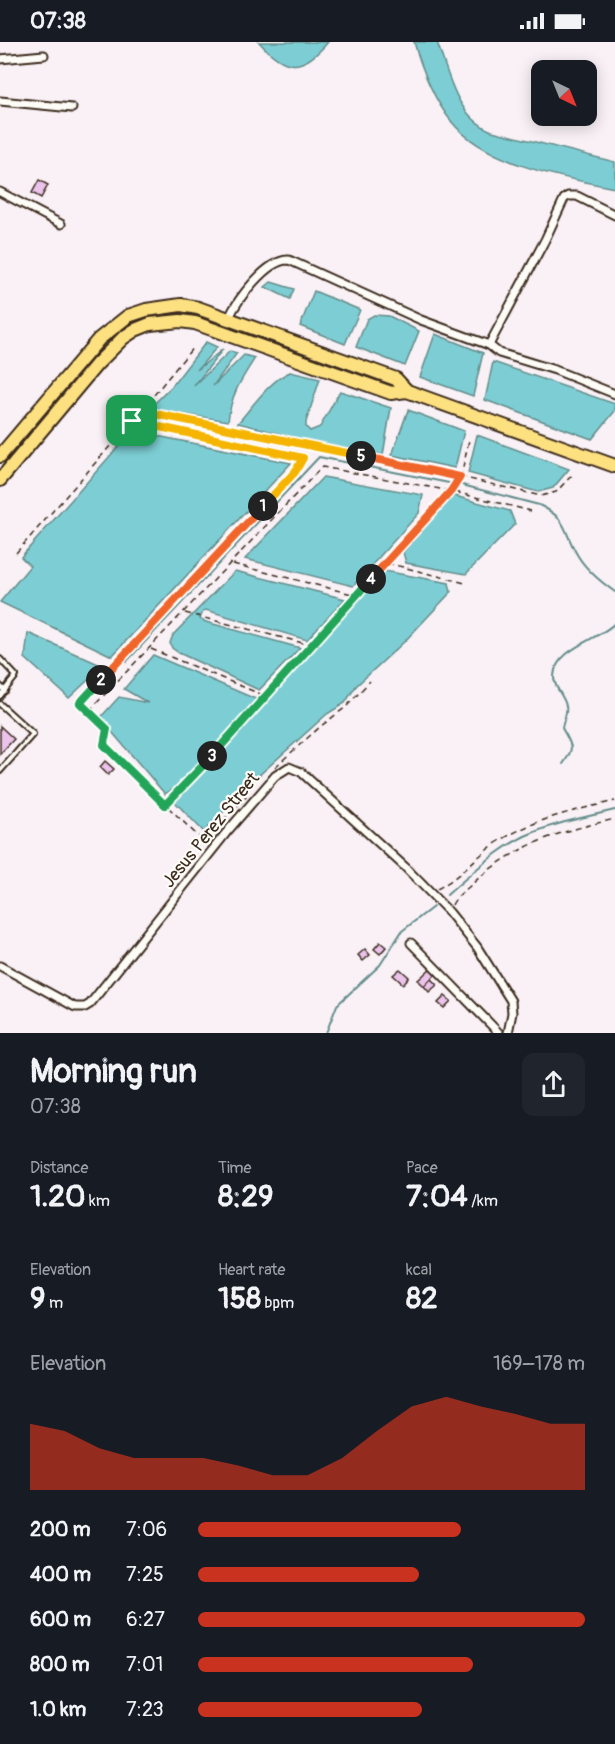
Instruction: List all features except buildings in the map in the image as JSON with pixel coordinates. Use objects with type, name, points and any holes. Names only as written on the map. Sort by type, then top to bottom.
[{"type":"highway","points":[[0,456],[99,339],[128,316],[146,310],[181,305],[198,308],[396,379],[407,391]]},
{"type":"highway","points":[[0,480],[110,350],[135,330],[150,324],[180,321],[195,323],[390,393],[407,391],[615,466]]},
{"type":"street","points":[[0,58],[44,55]]},
{"type":"street","points":[[0,101],[72,108]]},
{"type":"street","points":[[0,192],[61,224]]},
{"type":"street","points":[[489,345],[545,240],[564,199],[568,196],[577,196],[615,215]]},
{"type":"street","points":[[230,318],[238,300],[267,270],[283,260],[289,260],[421,320],[489,345],[499,353],[555,370],[615,394]]},
{"type":"street","name":"Jesus Perez Street","points":[[0,966],[75,1006],[85,1007],[90,1004],[226,833],[275,776],[289,767],[301,772],[431,892],[477,946],[508,994],[513,1007],[508,1033]]},
{"type":"street","points":[[411,943],[499,1033]]},
{"type":"lane","points":[[0,659],[16,676],[0,696]]},
{"type":"lane","points":[[0,686],[5,691]]},
{"type":"lane","points":[[0,704],[33,734],[0,771]]},
{"type":"path","points":[[16,553],[141,411],[194,346]]},
{"type":"path","points":[[141,411],[541,496],[556,492],[574,473]]},
{"type":"path","points":[[132,421],[303,458],[295,472],[80,703],[107,729],[104,745],[198,836],[204,838],[251,792]]},
{"type":"path","points":[[165,805],[451,491],[460,477],[469,440]]},
{"type":"path","points":[[89,712],[322,467],[451,491],[531,511]]},
{"type":"path","points":[[386,563],[465,584]]},
{"type":"path","points":[[231,564],[357,595]]},
{"type":"path","points":[[184,613],[312,645]]},
{"type":"path","points":[[151,648],[266,696]]},
{"type":"path","points":[[275,767],[346,707],[369,681]]},
{"type":"path","points":[[431,892],[443,886],[494,845],[519,830],[545,819],[615,801]]},
{"type":"path","points":[[449,912],[455,900],[479,878],[527,845],[550,835],[615,819]]},
{"type":"green space","points":[[164,313],[191,315],[148,318],[118,333],[91,360],[0,469],[104,344],[131,322]]},
{"type":"green space","points":[[202,318],[212,320],[385,382]]},
{"type":"water","points":[[259,42],[328,42],[310,59],[294,64],[277,59]]},
{"type":"water","points":[[414,42],[437,42],[455,93],[470,115],[480,124],[492,131],[615,162],[615,188],[526,167],[484,148],[466,136],[451,121],[433,93]]},
{"type":"water","points":[[271,282],[294,289],[290,299],[265,287]]},
{"type":"water","points":[[314,291],[360,310],[345,344],[300,326]]},
{"type":"water","points":[[374,315],[389,316],[419,331],[405,366],[356,347],[367,319]]},
{"type":"water","points":[[435,334],[483,353],[473,396],[420,377]]},
{"type":"water","points":[[206,342],[217,347],[197,370],[223,349],[194,386],[230,351],[237,353],[213,386],[244,355],[255,358],[234,395],[228,421],[149,409],[172,386]]},
{"type":"water","points":[[493,362],[615,404],[615,411],[592,439],[485,400]]},
{"type":"water","points":[[290,372],[320,379],[306,422],[306,427],[310,431],[320,427],[340,391],[391,408],[383,455],[296,438],[238,423],[275,381]]},
{"type":"water","points":[[408,410],[464,431],[455,468],[392,455]]},
{"type":"water","points":[[132,431],[291,463],[112,656],[0,602],[30,566],[21,557]]},
{"type":"water","points":[[477,435],[569,469],[553,488],[538,492],[468,473]]},
{"type":"water","points":[[323,477],[423,495],[419,513],[353,586],[245,559]]},
{"type":"water","points":[[451,495],[510,511],[515,524],[466,574],[406,563],[403,552]]},
{"type":"water","points":[[235,571],[345,599],[307,640],[206,610],[202,613],[200,619],[206,622],[300,648],[259,690],[179,653],[172,648],[170,643],[173,635]]},
{"type":"water","points":[[384,571],[449,583],[451,592],[405,641],[356,686],[345,703],[327,714],[256,778],[204,832],[175,802]]},
{"type":"water","points":[[28,633],[103,666],[69,698],[25,658]]},
{"type":"water","points":[[153,655],[258,700],[180,785],[165,794],[100,718],[119,697],[148,703],[124,689]]},
{"type":"waterway","points":[[126,662],[319,457],[449,483]]},
{"type":"waterway","points":[[462,485],[539,505],[549,510],[561,521],[573,547],[586,567],[615,592]]},
{"type":"waterway","points":[[563,764],[570,754],[571,746],[562,728],[566,709],[554,680],[556,667],[579,645],[615,623]]},
{"type":"waterway","points":[[447,895],[494,855],[525,836],[558,824],[615,810]]},
{"type":"waterway","points":[[326,1033],[337,1005],[380,965],[402,931],[433,907]]},
{"type":"route","points":[[141,411],[460,477],[451,491],[165,805],[104,745],[107,729],[80,703],[295,472],[303,458],[132,421],[141,411]]}]
